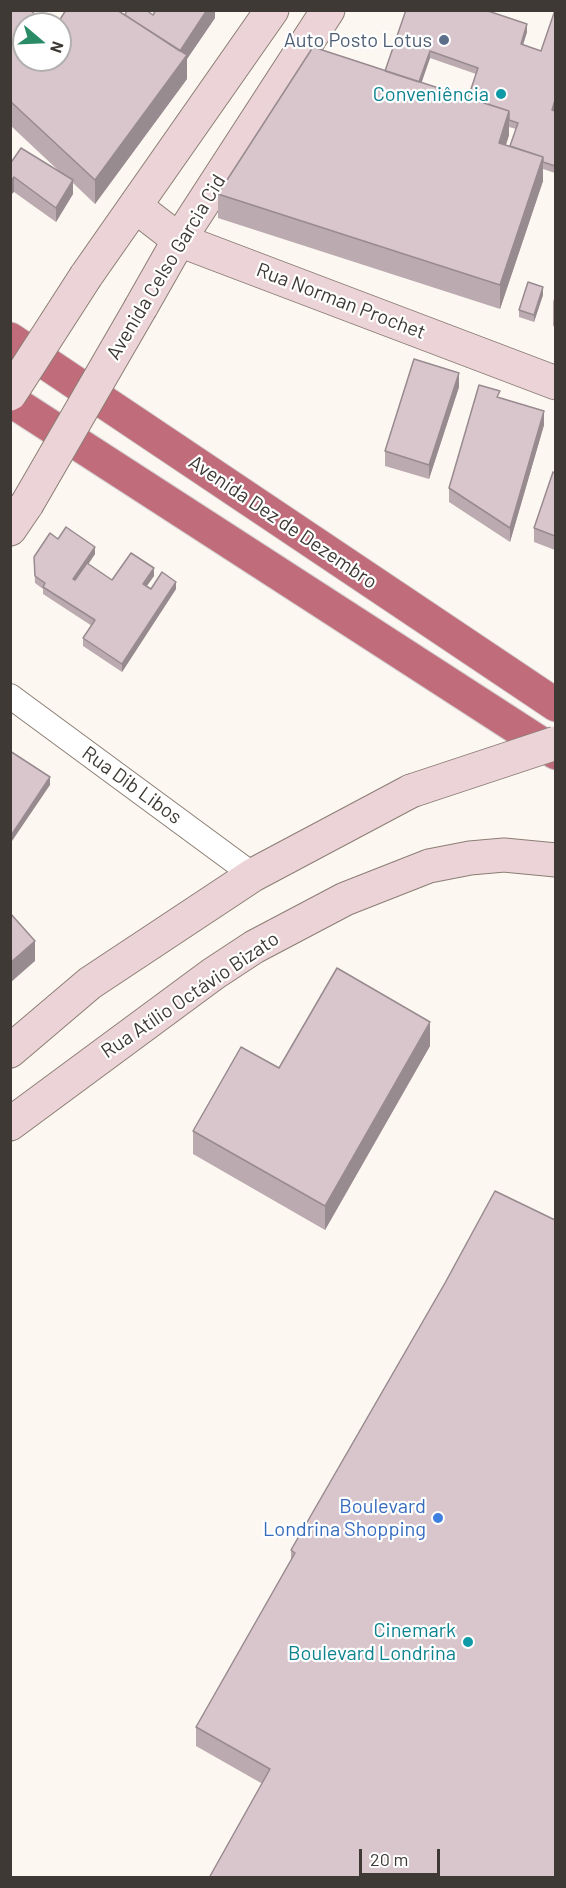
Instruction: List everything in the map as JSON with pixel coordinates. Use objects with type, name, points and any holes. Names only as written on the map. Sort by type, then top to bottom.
[{"type":"highway","name":"Avenida Dez de Dezembro","points":[[10,339],[555,705]]},
{"type":"highway","points":[[10,400],[555,753]]},
{"type":"street","points":[[10,394],[86,276],[272,10]]},
{"type":"street","name":"Avenida Celso Garcia Cid","points":[[19,516],[179,240],[328,10]]},
{"type":"street","name":"Rua Norman Prochet","points":[[135,206],[179,240],[555,383]]},
{"type":"street","name":"Rua Dib Libos","points":[[10,696],[254,875]]},
{"type":"street","points":[[10,1051],[90,983],[254,875],[411,790],[555,743]]},
{"type":"street","name":"Rua Atílio Octávio Bizato","points":[[10,1124],[221,968],[254,947],[345,899],[429,866],[460,860],[504,855],[555,860]]},
{"type":"building","points":[[10,10],[32,12],[12,12],[12,72],[72,72],[72,12],[65,12],[66,10],[117,10],[187,55],[95,180],[10,101]]},
{"type":"building","points":[[127,10],[146,10],[153,15],[156,10],[207,10],[180,51],[125,15]]},
{"type":"building","points":[[406,10],[485,10],[527,24],[521,44],[541,51],[555,10],[555,100],[552,110],[555,111],[555,166],[543,162],[543,157],[510,146],[518,123],[509,120],[509,111],[468,98],[478,68],[430,51],[419,82],[385,71]]},
{"type":"building","points":[[313,47],[509,111],[499,143],[543,157],[500,285],[218,194]]},
{"type":"building","points":[[21,148],[73,180],[56,208],[14,177],[10,182],[10,164]]},
{"type":"building","points":[[528,282],[543,287],[534,315],[519,310]]},
{"type":"building","points":[[414,359],[459,373],[429,465],[385,451]]},
{"type":"building","points":[[479,385],[500,391],[497,397],[544,411],[510,528],[449,488]]},
{"type":"building","points":[[553,472],[555,473],[555,536],[534,528]]},
{"type":"building","points":[[66,527],[95,547],[73,579],[75,580],[87,563],[112,580],[131,553],[154,568],[143,584],[151,589],[162,572],[176,582],[122,664],[83,638],[95,620],[43,587],[45,583],[35,576],[34,557],[50,533],[58,539]]},
{"type":"building","points":[[10,751],[50,777],[10,837]]},
{"type":"building","points":[[10,913],[35,941],[10,963]]},
{"type":"building","points":[[337,968],[430,1022],[325,1206],[193,1131],[241,1047],[279,1068]]},
{"type":"building","name":"Boulevard Londrina Shopping","points":[[495,1191],[555,1220],[555,1878],[209,1878],[270,1769],[196,1727],[295,1553],[291,1550],[445,1283]]},
{"type":"place","name":"Auto Posto Lotus","points":[[444,40]]},
{"type":"place","name":"Conveniência","points":[[501,94]]},
{"type":"place","name":"Boulevard Londrina Shopping","points":[[438,1518]]},
{"type":"place","name":"Cinemark Boulevard Londrina","points":[[468,1642]]}]
